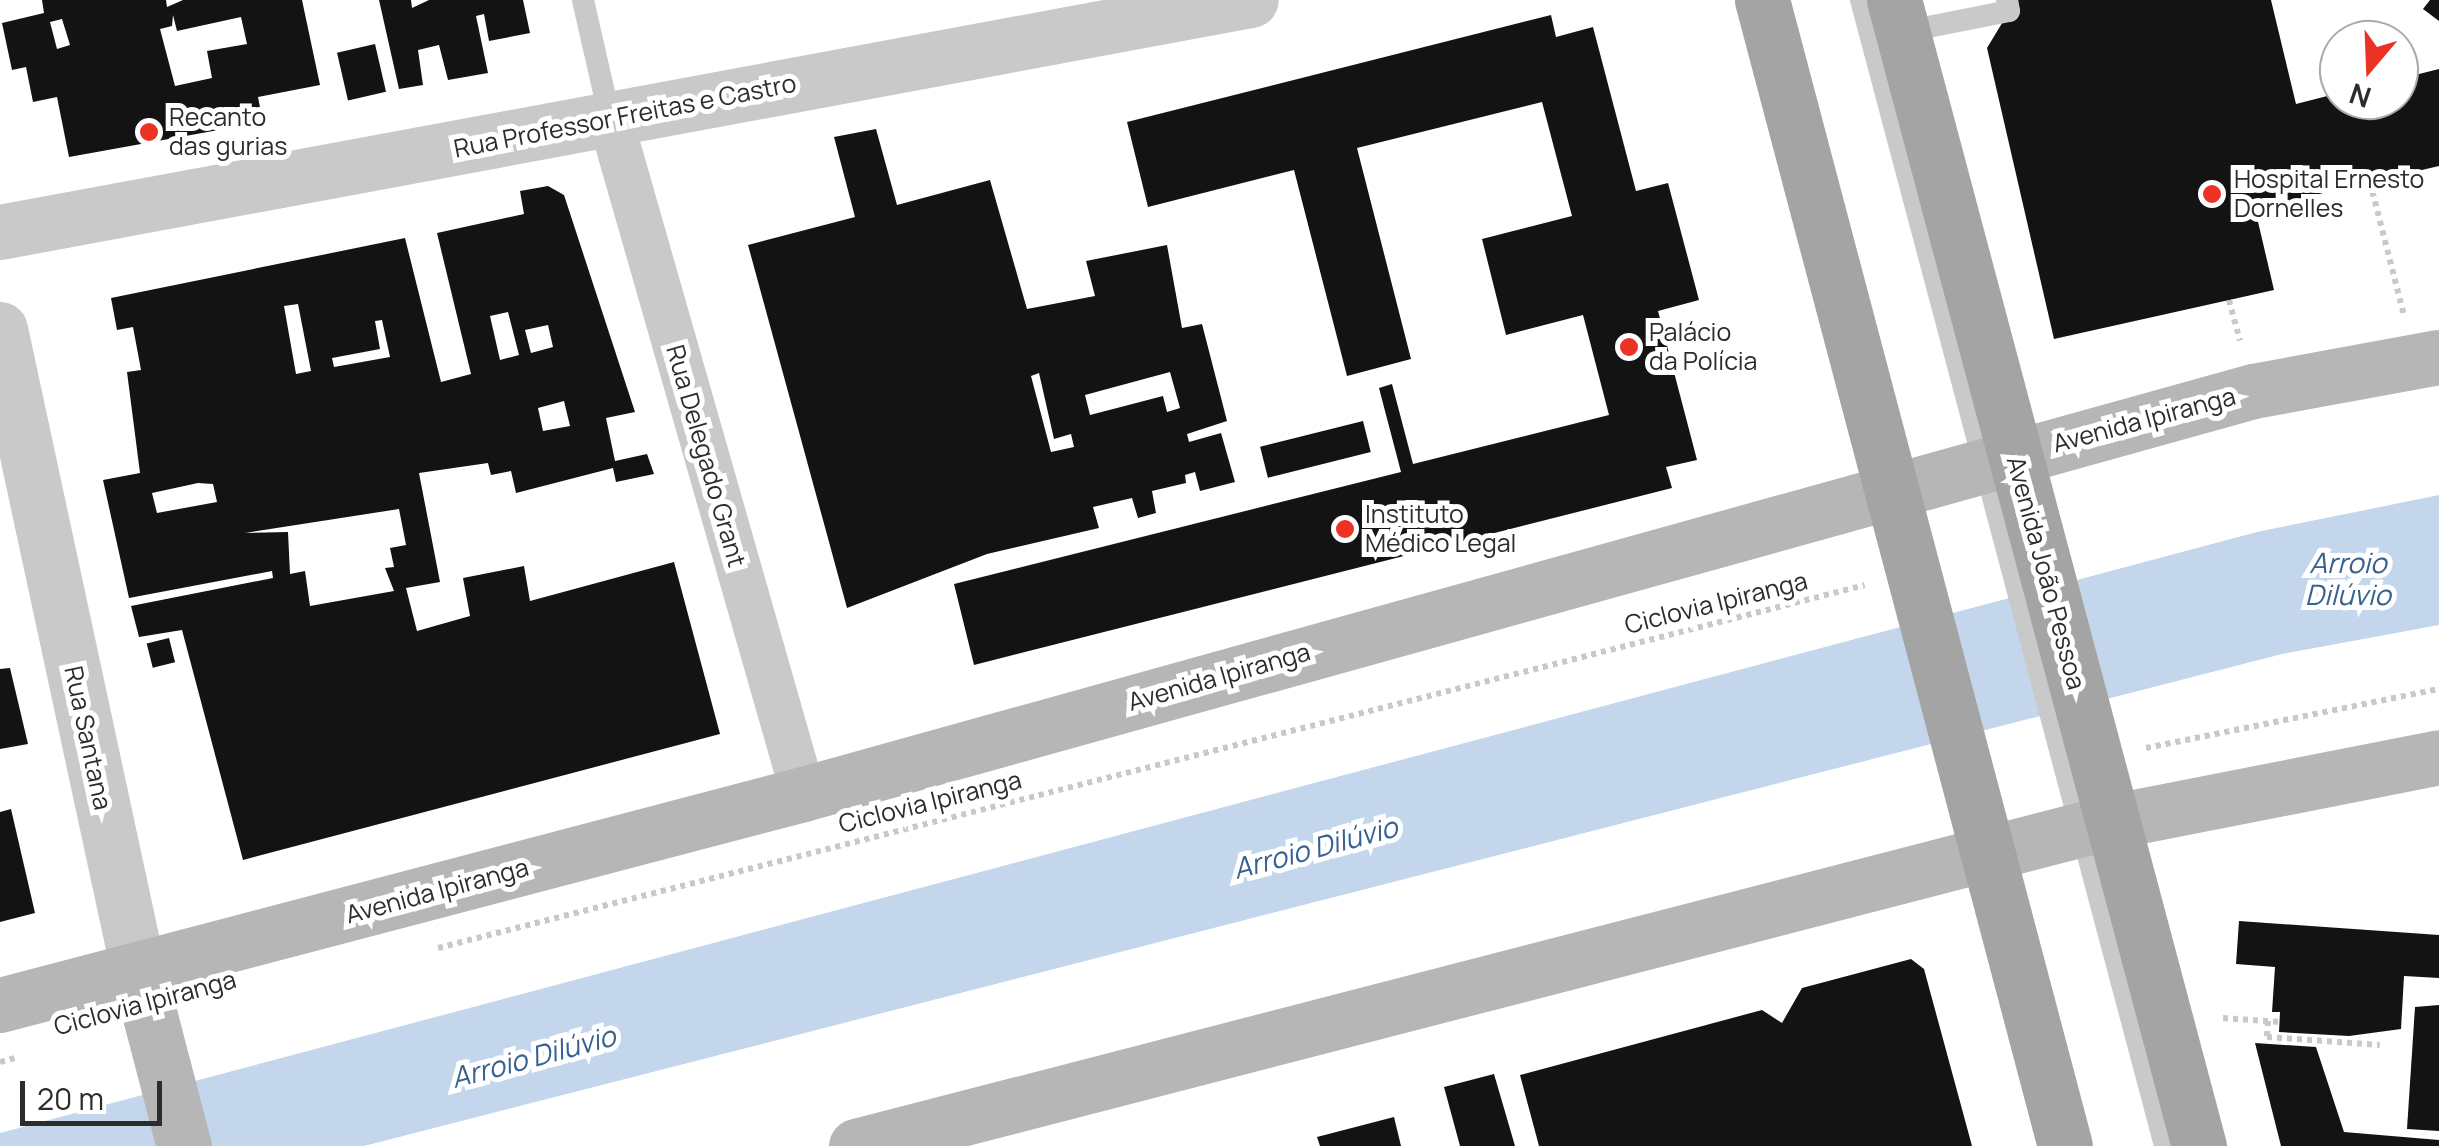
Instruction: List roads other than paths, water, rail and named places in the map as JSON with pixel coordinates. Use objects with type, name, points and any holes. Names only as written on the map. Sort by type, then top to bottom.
[{"type":"main road","points":[[1762,0],[1887,490],[1891,579],[1966,771],[2065,1146]]},
{"type":"main road","name":"Avenida João Pessoa","points":[[1886,11],[1998,460],[2082,749],[2098,826],[2200,1146]]},
{"type":"main road","name":"Avenida Ipiranga","points":[[0,1005],[802,794],[2252,391],[2427,358]]},
{"type":"main road","points":[[856,1146],[968,1132],[2098,826],[2439,757]]},
{"type":"main road","name":"Rua Santana","points":[[138,970],[184,1146]]},
{"type":"street","name":"Rua Professor Freitas e Castro","points":[[0,232],[1251,0]]},
{"type":"street","name":"Rua Delegado Grant","points":[[610,118],[802,794]]},
{"type":"street","name":"Rua Santana","points":[[0,329],[138,970]]},
{"type":"lane","points":[[583,0],[610,118]]},
{"type":"lane","points":[[1886,11],[2009,12],[2007,0]]},
{"type":"lane","points":[[2098,826],[2165,1146]]},
{"type":"water","name":"Arroio Dilúvio","points":[[2439,495],[2439,625],[2282,654],[364,1146],[0,1146],[0,1133],[2257,532]]},
{"type":"place","name":"Recanto das gurias","points":[[149,132]]},
{"type":"place","name":"Hospital Ernesto Dornelles","points":[[2212,194]]},
{"type":"place","name":"Palácio da Polícia","points":[[1629,347]]},
{"type":"place","name":"Instituto Médico Legal","points":[[1345,529]]}]
